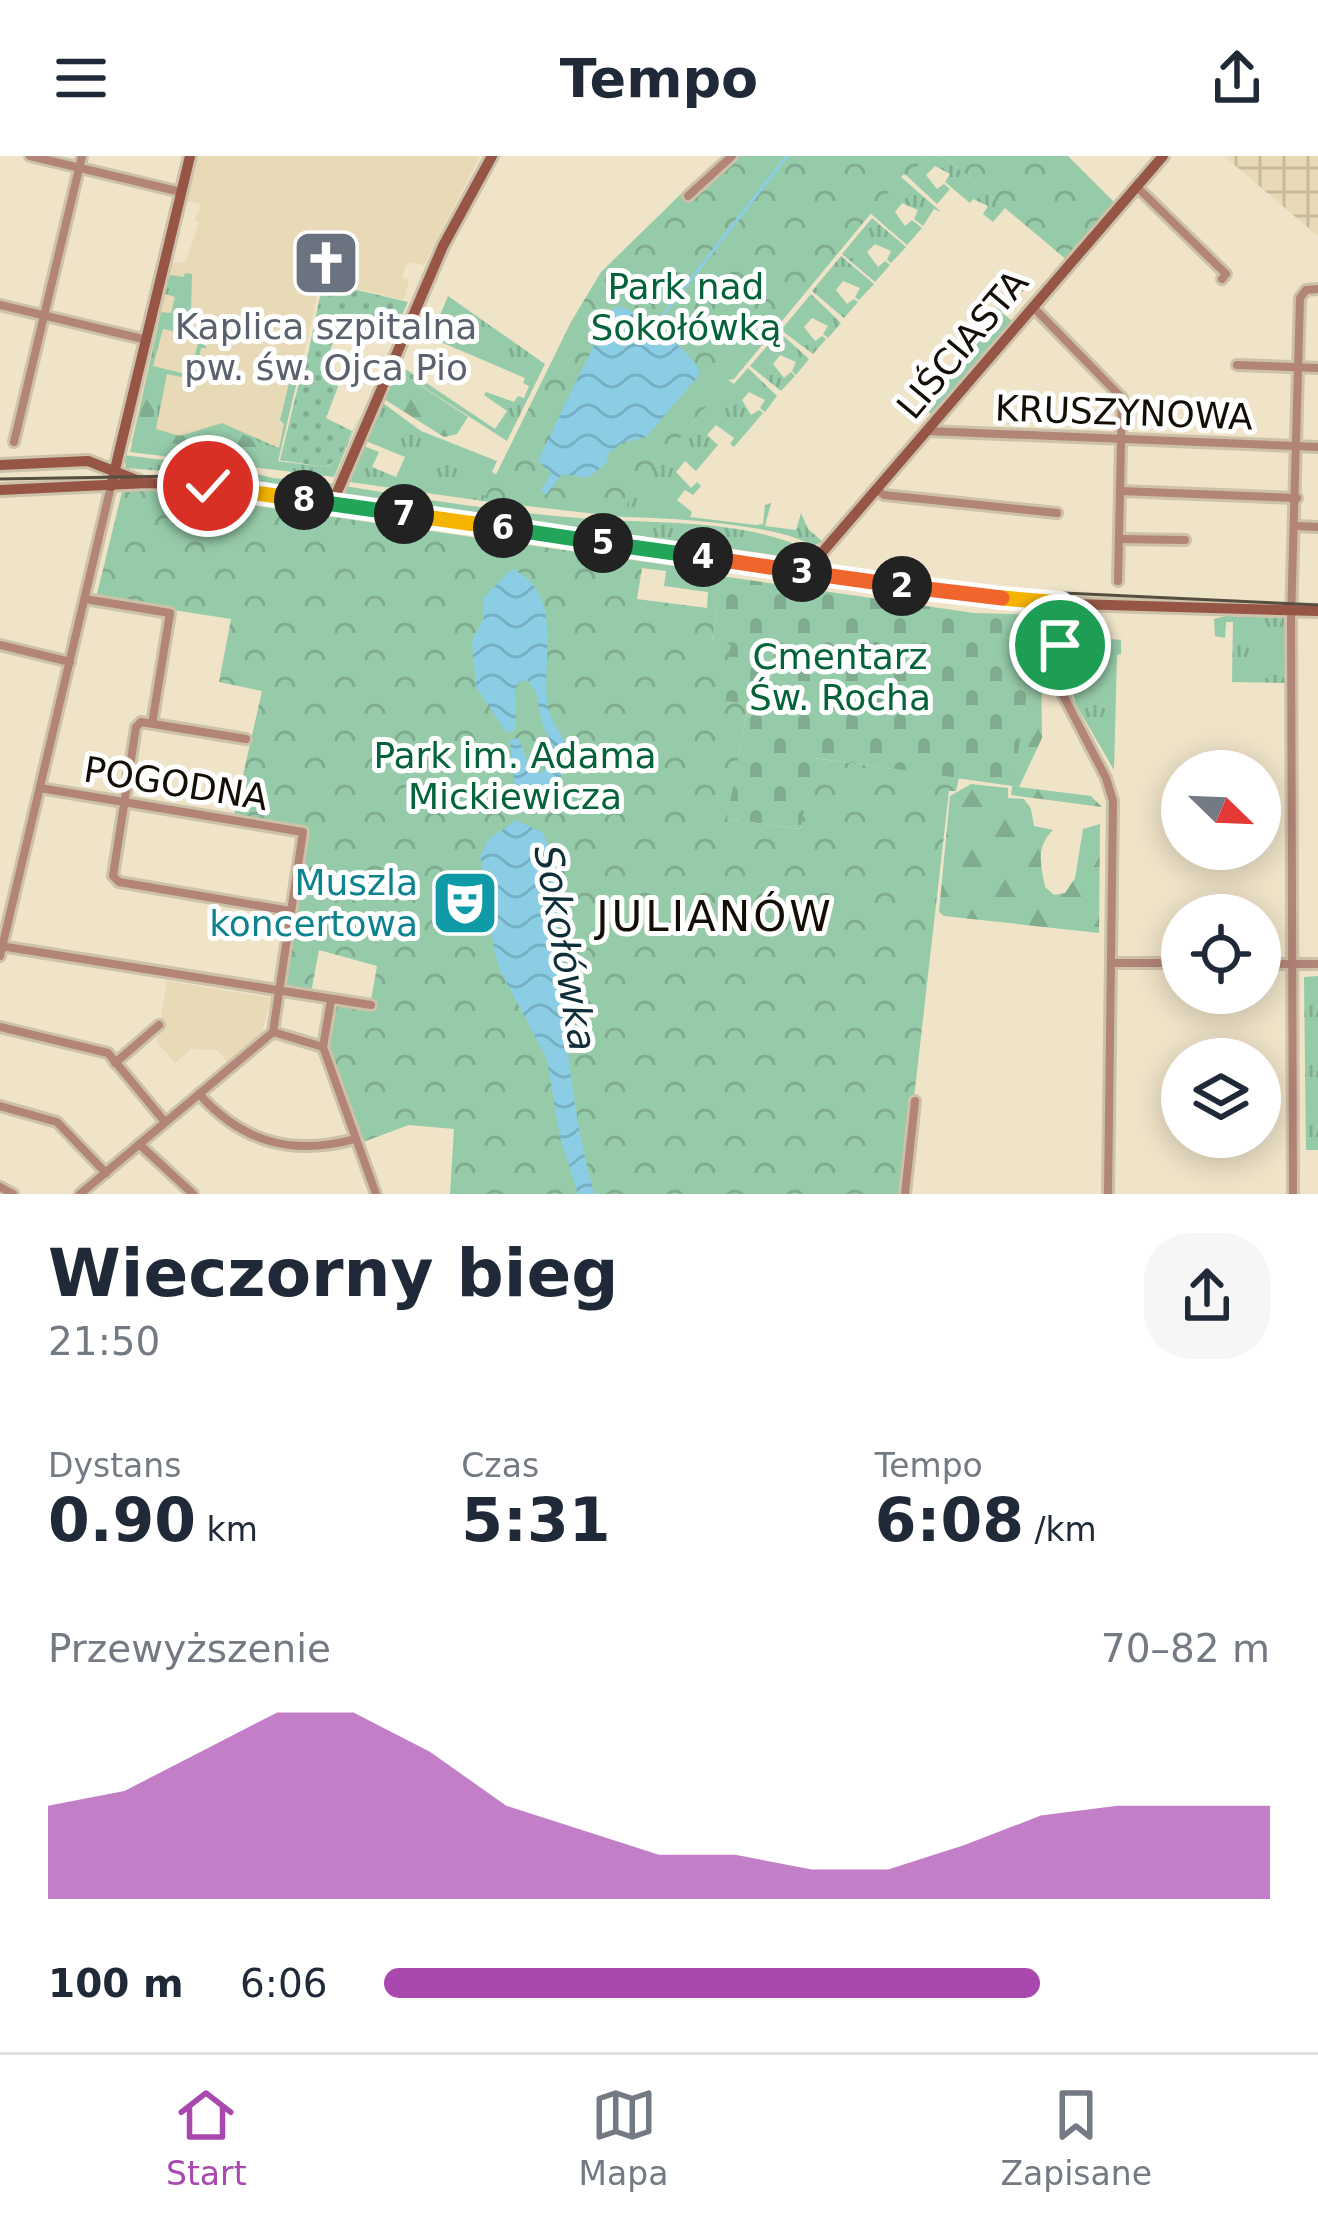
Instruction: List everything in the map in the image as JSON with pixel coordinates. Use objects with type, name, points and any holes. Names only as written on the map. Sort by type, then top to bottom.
[{"type":"main road","points":[[111,486],[190,156]]},
{"type":"main road","points":[[332,504],[443,245],[492,156]]},
{"type":"main road","name":"LIŚCIASTA","points":[[812,574],[816,560],[1163,156]]},
{"type":"main road","points":[[0,465],[88,461],[148,483]]},
{"type":"main road","points":[[0,490],[148,483],[208,486],[812,574],[1061,603],[1318,611]]},
{"type":"street","points":[[30,156],[182,192]]},
{"type":"street","points":[[14,442],[82,156]]},
{"type":"street","points":[[688,196],[732,156]]},
{"type":"street","points":[[1137,187],[1226,274],[1222,279]]},
{"type":"street","points":[[1293,1194],[1292,610],[1300,296],[1306,290],[1318,290]]},
{"type":"street","points":[[0,305],[147,340]]},
{"type":"street","points":[[1034,308],[1120,393],[1118,581]]},
{"type":"street","points":[[1237,364],[1318,368]]},
{"type":"street","name":"KRUSZYNOWA","points":[[928,431],[1318,447]]},
{"type":"street","points":[[111,486],[1,950],[371,1005]]},
{"type":"street","points":[[878,490],[906,498],[1057,513]]},
{"type":"street","points":[[1121,490],[1297,498]]},
{"type":"street","points":[[1295,526],[1318,527]]},
{"type":"street","points":[[1119,539],[1186,540]]},
{"type":"street","points":[[85,599],[170,613],[152,724]]},
{"type":"street","points":[[1061,603],[1062,693],[1114,801],[1108,1194]]},
{"type":"street","points":[[0,645],[70,662]]},
{"type":"street","points":[[80,1194],[272,1032],[290,911],[119,883],[112,872],[136,727],[141,722],[245,739]]},
{"type":"street","name":"POGODNA","points":[[40,788],[303,832],[290,911]]},
{"type":"street","points":[[1112,963],[1161,963]]},
{"type":"street","points":[[1281,964],[1318,964]]},
{"type":"street","points":[[332,1000],[323,1047],[376,1194]]},
{"type":"street","points":[[116,1063],[159,1025]]},
{"type":"street","points":[[0,1027],[108,1053],[165,1122]]},
{"type":"street","points":[[272,1032],[323,1047]]},
{"type":"street","points":[[199,1094],[234,1126],[268,1143],[313,1148],[356,1139]]},
{"type":"street","points":[[905,1194],[915,1101]]},
{"type":"street","points":[[0,1106],[57,1121],[106,1173]]},
{"type":"street","points":[[139,1144],[193,1194]]},
{"type":"street","points":[[0,1186],[13,1194]]},
{"type":"shaded area","points":[[198,156],[480,156],[424,265],[409,262],[405,267],[402,277],[409,280],[404,300],[321,280],[279,461],[130,442],[172,263],[186,262],[199,222],[195,220],[201,204],[187,201]]},
{"type":"shaded area","points":[[1224,156],[1318,156],[1318,236]]},
{"type":"shaded area","points":[[167,981],[271,998],[262,1033],[228,1063],[217,1050],[191,1049],[175,1063],[157,1042]]},
{"type":"green space","name":"Park nad Sokołówką","points":[[738,156],[927,156],[908,177],[901,177],[734,379],[728,380],[629,499],[623,517],[483,501],[571,322],[601,272],[683,192],[692,200]]},
{"type":"green space","points":[[927,156],[943,156],[1005,208],[993,222],[983,214],[988,206],[973,199],[970,203],[945,182],[950,174],[935,166],[926,175],[937,189],[944,184],[950,189],[937,204],[908,177]]},
{"type":"green space","points":[[943,156],[1068,156],[1116,204],[1068,261]]},
{"type":"green space","points":[[901,177],[941,212],[934,209],[923,226],[914,219],[918,210],[902,203],[895,212],[905,226],[912,220],[922,228],[907,245],[870,213]]},
{"type":"green space","points":[[872,218],[906,247],[891,263],[887,260],[891,251],[875,244],[867,252],[878,267],[885,261],[890,265],[875,282],[842,254]]},
{"type":"green space","points":[[841,256],[874,284],[859,300],[855,297],[860,288],[843,281],[836,290],[847,304],[854,299],[858,302],[844,318],[812,291]]},
{"type":"green space","points":[[192,274],[186,326],[193,329],[192,335],[163,329],[153,366],[190,375],[199,339],[207,348],[201,348],[196,380],[167,374],[156,429],[180,436],[222,423],[279,448],[284,424],[280,420],[293,367],[300,368],[278,461],[326,467],[340,458],[360,415],[334,477],[130,452],[161,312],[171,313],[175,297],[165,294],[170,275],[184,277]]},
{"type":"green space","points":[[323,282],[408,302],[392,336],[382,332],[380,336],[340,319],[325,368],[339,375],[339,384],[326,418],[352,431],[340,458],[325,467],[280,460]]},
{"type":"green space","points":[[1016,284],[1024,291],[1001,312],[1012,321],[1024,309],[935,416],[923,409],[939,388],[937,383]]},
{"type":"green space","points":[[811,294],[841,323],[828,338],[823,334],[828,326],[812,318],[804,327],[815,341],[822,336],[826,339],[813,354],[781,330]]},
{"type":"green space","points":[[448,296],[545,364],[507,441],[397,370],[401,366],[495,429],[507,411],[486,392],[514,402],[518,396],[524,398],[529,386],[523,383],[525,378],[436,340],[433,332]]},
{"type":"green space","points":[[779,332],[809,359],[796,375],[792,371],[796,362],[780,355],[773,364],[784,378],[791,372],[795,376],[781,391],[750,366]]},
{"type":"green space","points":[[748,368],[777,396],[765,412],[760,408],[765,400],[749,392],[742,400],[751,415],[759,410],[763,413],[734,447],[730,444],[734,438],[716,425],[707,435],[718,445],[696,471],[685,461],[676,472],[691,488],[697,482],[701,486],[693,495],[685,490],[677,500],[692,512],[690,517],[756,525],[763,524],[765,505],[771,503],[765,526],[796,530],[801,513],[808,529],[822,541],[813,547],[800,539],[753,528],[623,517],[628,499],[728,380],[734,384]]},
{"type":"green space","points":[[397,370],[468,417],[457,434],[444,437],[384,399]]},
{"type":"green space","points":[[150,374],[155,375],[158,389],[151,428],[177,436],[221,425],[275,449],[277,458],[140,439],[136,431]]},
{"type":"green space","points":[[383,403],[421,431],[497,461],[492,472],[497,475],[483,501],[350,482],[364,446],[379,452],[372,467],[396,477],[405,457],[366,441]]},
{"type":"green space","points":[[124,455],[334,484],[330,492],[126,468]]},
{"type":"green space","points":[[345,486],[530,513],[706,525],[763,534],[816,553],[810,560],[343,494]]},
{"type":"green space","name":"Park im. Adama Mickiewicza","points":[[147,490],[722,573],[712,641],[731,645],[718,699],[748,705],[727,819],[801,829],[813,758],[959,778],[956,791],[949,791],[903,1194],[450,1194],[454,1129],[409,1125],[363,1142],[327,1052],[334,1005],[370,1006],[377,966],[319,950],[311,993],[281,988],[307,828],[234,815],[262,691],[219,682],[231,619],[96,598],[122,492]],"holes":[[[642,568],[666,571],[664,586],[708,592],[707,608],[637,599]]]},
{"type":"green space","name":"Cmentarz Św. Rocha","points":[[721,576],[974,613],[1039,615],[1013,786],[814,758],[801,829],[726,819],[748,706],[717,700],[712,642]]},
{"type":"green space","points":[[1039,613],[1041,642],[1036,643],[1041,647],[1042,738],[1019,787],[1091,796],[1102,807],[1011,795]]},
{"type":"green space","points":[[1287,618],[1288,683],[1232,682],[1233,622],[1226,622],[1225,638],[1215,636],[1214,619]]},
{"type":"green space","points":[[1110,639],[1121,640],[1114,770],[1075,703],[1070,674],[1074,662],[1087,663],[1099,646],[1110,646]]},
{"type":"green space","points":[[971,784],[1008,788],[1008,798],[1024,799],[1031,809],[1034,826],[1053,830],[1041,857],[1045,887],[1054,895],[1065,893],[1075,878],[1083,829],[1100,824],[1099,933],[939,912],[950,796]]},
{"type":"green space","points":[[1318,976],[1318,1150],[1306,1150],[1304,977]]},
{"type":"water","points":[[618,306],[665,334],[700,374],[646,437],[621,443],[606,456],[609,461],[587,478],[562,474],[546,495],[541,490],[551,474],[538,460],[610,312]]},
{"type":"water","points":[[512,569],[529,580],[545,612],[548,708],[568,751],[560,777],[523,814],[516,802],[510,740],[518,738],[530,767],[539,774],[548,766],[553,746],[528,681],[520,681],[515,688],[516,729],[507,733],[476,687],[472,641],[484,618],[484,597]]},
{"type":"water","points":[[516,820],[543,833],[556,863],[570,1072],[594,1194],[578,1194],[560,1138],[547,1059],[494,950],[480,856],[489,839]]},
{"type":"waterway","name":"Sokołówka","points":[[663,315],[787,156]]},
{"type":"tram line","points":[[0,479],[180,476],[977,589],[1318,605]]},
{"type":"place","name":"Kaplica szpitalna pw. św. Ojca Pio","points":[[326,263]]},
{"type":"place","name":"Muszla koncertowa","points":[[465,903]]},
{"type":"district","name":"JULIANÓW","points":[[715,916]]},
{"type":"route","points":[[208,486],[838,578],[1061,603],[1060,645]]}]
